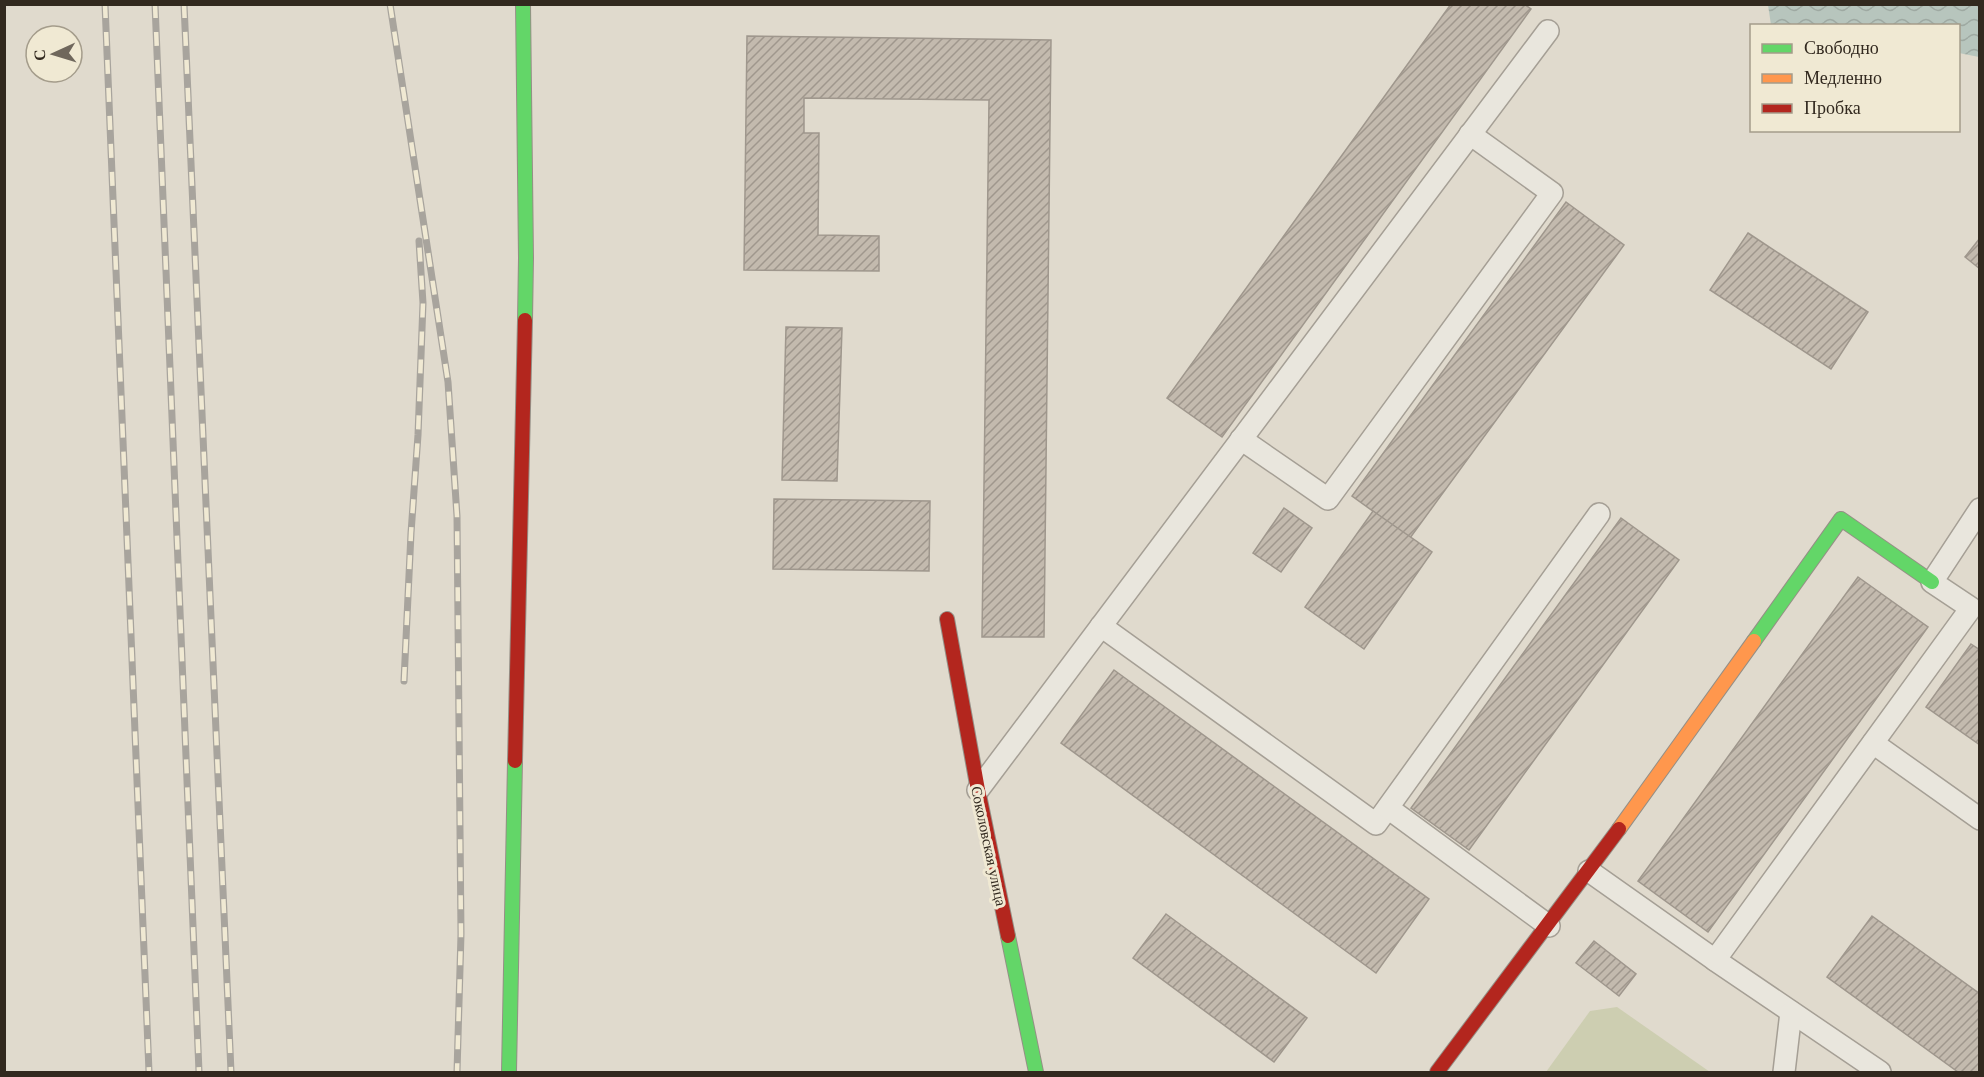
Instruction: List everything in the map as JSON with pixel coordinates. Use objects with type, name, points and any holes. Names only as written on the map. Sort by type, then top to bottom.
[{"type":"street","points":[[510,1072],[526,270],[523,4]]},
{"type":"street","points":[[1437,1072],[1549,926],[1842,519],[1932,582]]},
{"type":"street","name":"Соколовская улица","points":[[947,619],[978,790],[1036,1072]]},
{"type":"lane","points":[[978,790],[1548,31]]},
{"type":"lane","points":[[1241,439],[1328,499],[1552,193],[1470,134]]},
{"type":"lane","points":[[1715,960],[1971,609],[1932,582],[1980,509]]},
{"type":"lane","points":[[1101,626],[1376,824],[1599,514]]},
{"type":"lane","points":[[1873,743],[1980,819]]},
{"type":"lane","points":[[1388,808],[1549,926]]},
{"type":"lane","points":[[1589,871],[1880,1072]]},
{"type":"lane","points":[[1784,1072],[1791,1012]]},
{"type":"green space","points":[[1617,1007],[1710,1072],[1546,1072],[1590,1011]]},
{"type":"water","points":[[1768,5],[1979,5],[1979,57],[1960,53],[1960,24],[1771,24]]},
{"type":"building","points":[[1451,4],[1524,4],[1531,9],[1222,437],[1167,398]]},
{"type":"building","points":[[747,36],[1051,40],[1044,637],[982,637],[989,100],[804,98],[804,133],[819,133],[818,235],[879,236],[879,271],[744,270]]},
{"type":"building","points":[[1566,202],[1624,245],[1410,538],[1352,496]]},
{"type":"building","points":[[1748,233],[1868,312],[1831,369],[1710,290]]},
{"type":"building","points":[[1980,238],[1980,269],[1965,257]]},
{"type":"building","points":[[786,327],[842,328],[837,481],[782,480]]},
{"type":"building","points":[[774,499],[930,501],[929,571],[773,569]]},
{"type":"building","points":[[1284,508],[1312,528],[1281,572],[1253,553]]},
{"type":"building","points":[[1373,511],[1432,552],[1364,649],[1305,607]]},
{"type":"building","points":[[1621,518],[1679,560],[1469,850],[1411,808]]},
{"type":"building","points":[[1858,577],[1928,627],[1708,932],[1638,881]]},
{"type":"building","points":[[1971,644],[1980,650],[1980,745],[1926,707]]},
{"type":"building","points":[[1114,670],[1429,899],[1376,973],[1061,743]]},
{"type":"building","points":[[1166,914],[1307,1018],[1274,1062],[1133,958]]},
{"type":"building","points":[[1872,916],[1980,994],[1980,1072],[1958,1072],[1827,977]]},
{"type":"building","points":[[1594,941],[1636,974],[1619,996],[1576,963]]},
{"type":"railway","points":[[105,4],[149,1072]]},
{"type":"railway","points":[[155,4],[199,1072]]},
{"type":"railway","points":[[184,4],[231,1072]]},
{"type":"railway","points":[[390,4],[448,382],[457,516],[461,934],[457,1072]]},
{"type":"railway","points":[[404,681],[423,303],[419,241]]},
{"type":"traffic: fast","points":[[523,4],[525,320]]},
{"type":"traffic: fast","points":[[1754,641],[1841,519],[1932,582]]},
{"type":"traffic: fast","points":[[509,1072],[515,761]]},
{"type":"traffic: fast","points":[[1008,936],[1036,1072]]},
{"type":"traffic: slow","points":[[1619,829],[1754,641]]},
{"type":"traffic: jam","points":[[515,761],[525,320]]},
{"type":"traffic: jam","points":[[947,619],[978,790],[1008,936]]},
{"type":"traffic: jam","points":[[1437,1072],[1619,829]]}]
